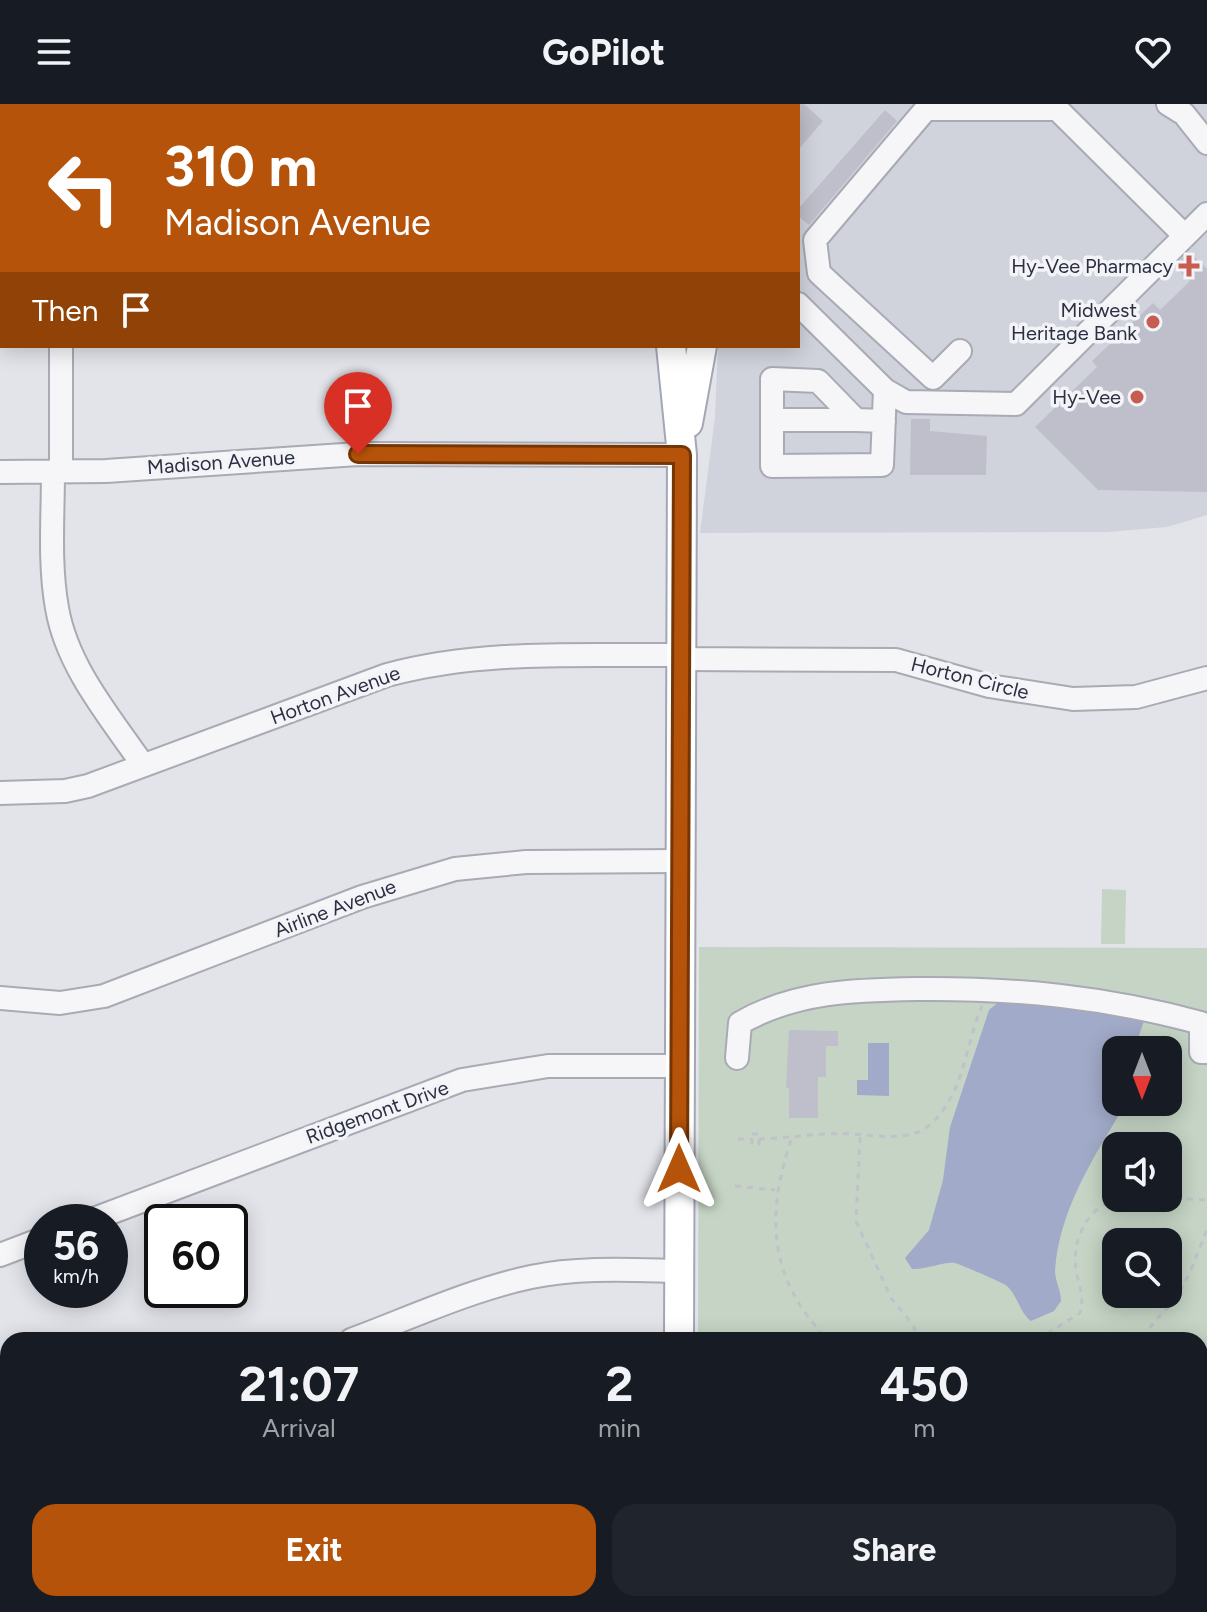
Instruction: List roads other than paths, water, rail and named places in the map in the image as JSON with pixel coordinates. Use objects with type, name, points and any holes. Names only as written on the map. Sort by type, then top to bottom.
[{"type":"main road","points":[[671,348],[682,455],[679,1332]]},
{"type":"main road","points":[[682,455],[702,348]]},
{"type":"street","points":[[1168,104],[1184,114],[1207,143]]},
{"type":"street","points":[[960,351],[933,378],[819,273],[815,240],[926,109],[1057,109],[1185,236]]},
{"type":"street","points":[[800,306],[885,390],[906,402],[1016,404],[1207,214]]},
{"type":"street","points":[[800,292],[819,273]]},
{"type":"street","points":[[61,348],[53,564],[63,630],[80,672],[143,765]]},
{"type":"street","points":[[856,420],[818,381],[772,379],[772,466],[882,465],[885,390]]},
{"type":"street","points":[[772,420],[884,421]]},
{"type":"street","name":"Madison Avenue","points":[[0,472],[358,454],[682,455]]},
{"type":"street","name":"Horton Avenue","points":[[0,793],[65,791],[387,675],[423,665],[495,657],[681,657]]},
{"type":"street","name":"Horton Circle","points":[[681,657],[896,660],[989,686],[1073,699],[1136,697],[1207,678]]},
{"type":"street","name":"Airline Avenue","points":[[0,998],[60,1003],[104,996],[374,893],[455,869],[526,862],[681,861]]},
{"type":"street","points":[[737,1058],[740,1023],[801,998],[841,990],[997,989],[1054,993],[1141,1007],[1201,1023],[1201,1052],[1207,1052]]},
{"type":"street","name":"Ridgemont Drive","points":[[128,1206],[462,1080],[548,1066],[680,1066]]},
{"type":"street","points":[[0,1255],[24,1246]]},
{"type":"street","points":[[372,1332],[497,1285],[533,1276],[569,1271],[679,1271]]},
{"type":"water","points":[[1013,997],[1144,1021],[1139,1036],[1102,1036],[1102,1116],[1118,1116],[1109,1132],[1102,1132],[1102,1143],[1081,1182],[1064,1226],[1055,1271],[1061,1301],[1054,1311],[1031,1321],[1004,1284],[955,1263],[912,1269],[905,1258],[929,1230],[943,1180],[950,1127],[989,1010],[1002,999]]},
{"type":"water","points":[[868,1043],[889,1043],[889,1096],[857,1095],[857,1080],[868,1080]]},
{"type":"place","name":"Hy-Vee Pharmacy","points":[[1189,266]]},
{"type":"place","name":"Midwest Heritage Bank","points":[[1153,322]]},
{"type":"place","name":"Hy-Vee","points":[[1137,397]]}]
